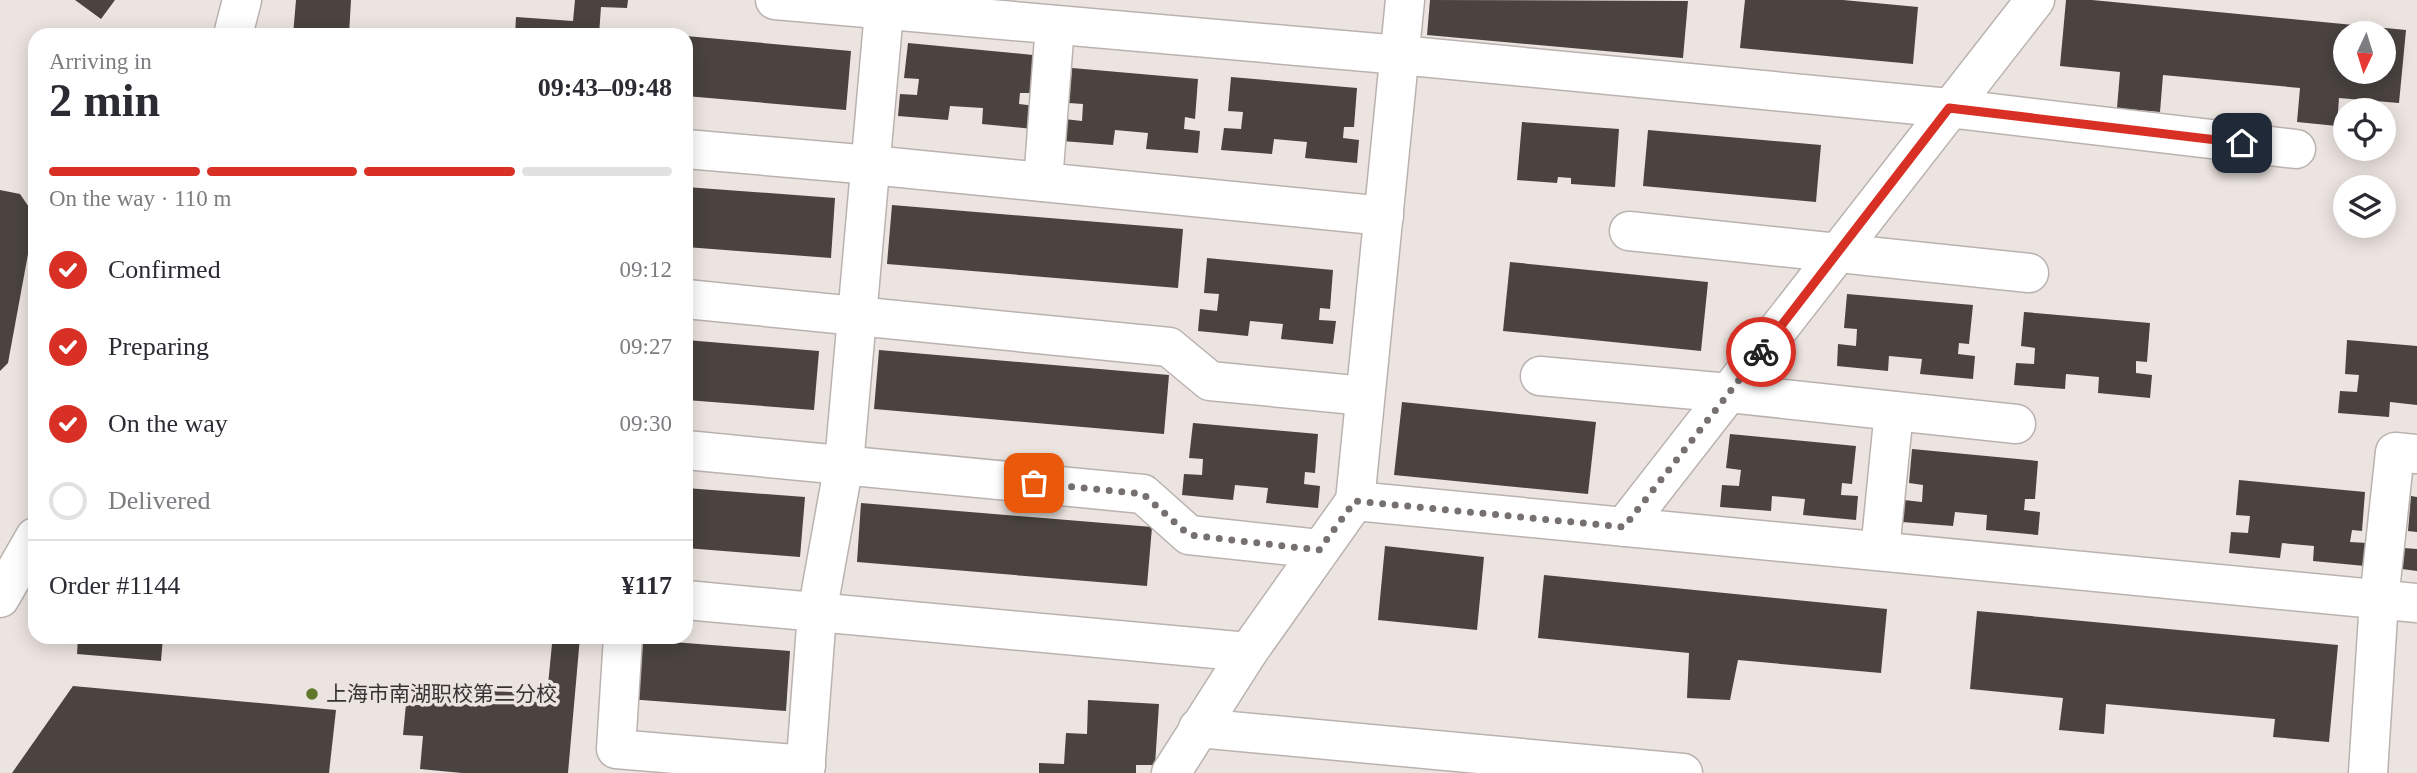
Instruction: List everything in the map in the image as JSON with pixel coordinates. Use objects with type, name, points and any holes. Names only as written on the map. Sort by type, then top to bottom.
[{"type":"street","points":[[235,28],[242,0]]},
{"type":"street","points":[[775,0],[884,5],[1055,24],[1949,108],[2296,149]]},
{"type":"street","points":[[1171,773],[1248,652],[1355,501],[1405,0]]},
{"type":"street","points":[[1624,527],[1839,252],[2028,1]]},
{"type":"street","points":[[623,644],[616,749],[805,769],[817,613],[844,464],[884,5]]},
{"type":"street","points":[[1043,182],[1055,24]]},
{"type":"street","points":[[693,150],[1384,216]]},
{"type":"street","points":[[1629,231],[2029,273]]},
{"type":"street","points":[[693,300],[1169,347],[1210,381],[1365,396]]},
{"type":"street","points":[[1540,376],[2016,424]]},
{"type":"street","points":[[1880,551],[1894,411]]},
{"type":"street","points":[[693,451],[1143,494],[1189,535],[1319,550]]},
{"type":"street","points":[[2368,773],[2379,600],[2395,452],[2417,454]]},
{"type":"street","points":[[1355,501],[2417,603]]},
{"type":"street","points":[[0,598],[28,549]]},
{"type":"street","points":[[693,601],[1248,652]]},
{"type":"street","points":[[1198,728],[1683,773]]},
{"type":"building","points":[[75,0],[115,0],[101,19]]},
{"type":"building","points":[[296,0],[351,0],[349,28],[294,28]]},
{"type":"building","points":[[575,0],[628,0],[627,8],[601,7],[600,28],[515,28],[516,17],[573,21]]},
{"type":"building","points":[[1430,0],[1688,1],[1683,58],[1427,35]]},
{"type":"building","points":[[1745,0],[1843,0],[1918,7],[1913,64],[1740,48]]},
{"type":"building","points":[[2066,0],[2092,0],[2333,23],[2333,84],[2396,84],[2396,29],[2406,30],[2399,103],[2396,103],[2396,98],[2333,98],[2333,126],[2297,122],[2300,88],[2163,75],[2160,112],[2117,108],[2120,72],[2060,66]]},
{"type":"building","points":[[693,37],[851,51],[846,110],[693,97]]},
{"type":"building","points":[[908,43],[1033,55],[1030,93],[1020,93],[1019,104],[1036,106],[1033,129],[982,124],[983,108],[950,106],[948,120],[898,116],[900,94],[917,95],[919,79],[904,78]]},
{"type":"building","points":[[1072,68],[1198,79],[1195,119],[1185,117],[1184,129],[1200,131],[1198,153],[1146,149],[1148,133],[1115,130],[1113,145],[1062,141],[1064,119],[1082,121],[1083,104],[1069,103]]},
{"type":"building","points":[[1231,77],[1357,88],[1354,127],[1344,127],[1343,138],[1359,140],[1357,163],[1305,158],[1307,142],[1274,139],[1272,154],[1221,150],[1224,128],[1241,129],[1243,112],[1228,111]]},
{"type":"building","points":[[1522,122],[1619,129],[1615,187],[1571,184],[1571,178],[1558,177],[1557,183],[1517,180]]},
{"type":"building","points":[[1648,130],[1821,145],[1816,202],[1643,186]]},
{"type":"building","points":[[693,188],[835,198],[831,258],[693,248]]},
{"type":"building","points":[[0,190],[20,194],[28,206],[28,254],[8,363],[0,371]]},
{"type":"building","points":[[892,205],[1183,229],[1178,288],[887,264]]},
{"type":"building","points":[[1207,258],[1333,270],[1330,309],[1320,308],[1319,320],[1336,321],[1333,344],[1281,339],[1283,324],[1250,321],[1248,336],[1198,331],[1200,309],[1217,311],[1219,294],[1204,293]]},
{"type":"building","points":[[1510,262],[1708,282],[1701,351],[1503,331]]},
{"type":"building","points":[[1847,294],[1973,305],[1969,344],[1959,343],[1958,354],[1975,356],[1973,379],[1920,374],[1922,359],[1889,356],[1888,371],[1837,366],[1838,344],[1856,346],[1857,329],[1844,328]]},
{"type":"building","points":[[2024,312],[2150,323],[2147,362],[2136,361],[2136,373],[2152,375],[2150,398],[2098,393],[2099,377],[2066,374],[2065,389],[2014,385],[2016,363],[2034,364],[2035,348],[2021,346]]},
{"type":"building","points":[[2347,340],[2417,346],[2417,405],[2390,402],[2389,417],[2338,413],[2340,391],[2357,392],[2359,375],[2345,374]]},
{"type":"building","points":[[693,341],[819,351],[814,410],[693,401]]},
{"type":"building","points":[[879,350],[1169,375],[1164,434],[874,409]]},
{"type":"building","points":[[1402,402],[1596,422],[1588,494],[1394,475]]},
{"type":"building","points":[[1193,423],[1318,434],[1315,473],[1305,472],[1304,484],[1320,486],[1318,508],[1266,503],[1268,488],[1235,485],[1233,500],[1182,495],[1184,474],[1202,475],[1203,459],[1189,458]]},
{"type":"building","points":[[1730,434],[1856,446],[1852,484],[1842,483],[1841,495],[1858,496],[1856,520],[1803,515],[1805,499],[1772,496],[1771,511],[1720,507],[1722,485],[1739,486],[1741,470],[1726,468]]},
{"type":"building","points":[[1912,449],[2038,461],[2035,499],[2025,499],[2024,510],[2040,512],[2038,535],[1986,530],[1987,515],[1955,512],[1953,526],[1902,522],[1904,500],[1922,502],[1923,485],[1909,483]]},
{"type":"building","points":[[2239,480],[2365,492],[2362,531],[2352,530],[2350,542],[2367,543],[2365,566],[2313,561],[2314,546],[2282,543],[2280,558],[2229,553],[2231,532],[2248,533],[2250,516],[2236,515]]},
{"type":"building","points":[[693,489],[805,497],[800,557],[693,549]]},
{"type":"building","points":[[2411,496],[2417,497],[2417,532],[2408,531]]},
{"type":"building","points":[[861,503],[1152,527],[1147,586],[857,562]]},
{"type":"building","points":[[1385,546],[1484,557],[1477,630],[1378,620]]},
{"type":"building","points":[[2404,548],[2417,549],[2417,571],[2402,569]]},
{"type":"building","points":[[1544,575],[1887,609],[1881,673],[1738,660],[1730,700],[1687,698],[1689,653],[1538,638]]},
{"type":"building","points":[[1977,611],[2338,645],[2329,742],[2273,737],[2275,719],[2106,704],[2104,734],[2059,730],[2063,698],[1970,689]]},
{"type":"building","points":[[78,644],[162,644],[161,661],[77,654]]},
{"type":"building","points":[[552,644],[579,644],[568,773],[462,773],[420,769],[423,736],[403,735],[408,683],[547,695]]},
{"type":"building","points":[[633,644],[693,644],[790,651],[786,711],[628,699]]},
{"type":"building","points":[[73,686],[336,710],[329,773],[12,773]]},
{"type":"building","points":[[1088,700],[1159,704],[1155,765],[1136,765],[1136,773],[1039,773],[1039,763],[1064,764],[1066,733],[1087,734]]},
{"type":"way so far","points":[[1034,483],[1143,494],[1189,535],[1319,550],[1355,501],[1624,527],[1761,352]]},
{"type":"place","name":"上海市南湖职校第二分校","points":[[312,694]]},
{"type":"route","points":[[1761,352],[1949,108],[2242,143]]}]
